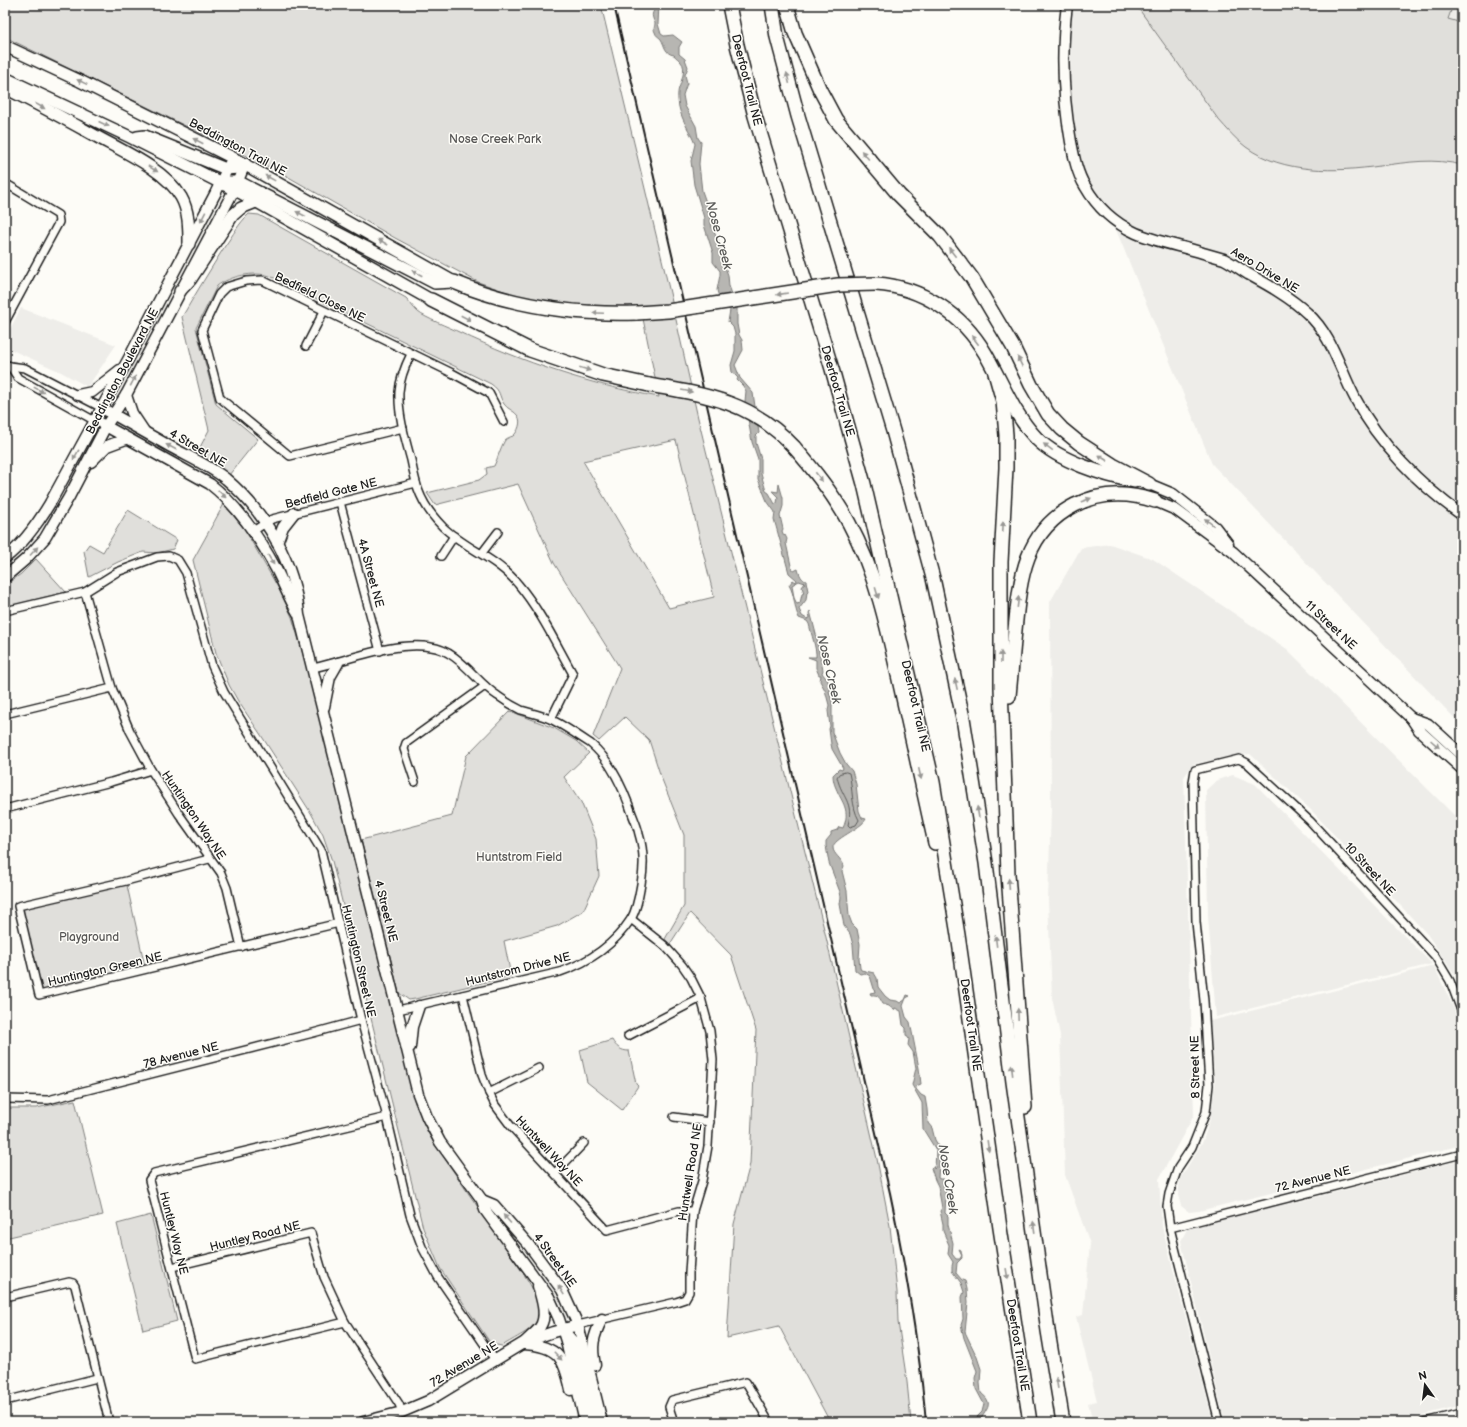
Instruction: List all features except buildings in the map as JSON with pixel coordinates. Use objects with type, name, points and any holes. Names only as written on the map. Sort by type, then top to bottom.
[{"type":"highway","name":"Deerfoot Trail NE","points":[[729,5],[737,45],[755,116],[832,369],[864,484],[933,782],[958,935],[1000,1228],[1030,1422]]},
{"type":"highway","points":[[772,5],[778,37],[798,116],[893,432],[933,578],[963,718],[986,863],[1023,1150],[1063,1422]]},
{"type":"highway","points":[[787,5],[795,33],[820,90],[836,120],[899,195],[940,236],[972,278],[1013,347],[1031,385],[1048,414],[1062,429],[1079,443],[1113,465],[1149,484]]},
{"type":"highway","points":[[454,282],[488,295],[522,304],[546,308],[602,313],[668,311],[838,285],[876,284],[895,287],[918,294],[937,304],[952,314],[963,324],[984,352],[1020,419],[1038,440],[1064,458],[1113,477],[1149,484]]},
{"type":"highway","points":[[431,300],[530,350],[603,375],[697,393],[739,407],[751,412],[772,426],[794,447],[823,482],[839,506],[858,542],[873,580],[890,638],[921,778],[946,904],[958,935]]},
{"type":"highway","points":[[995,373],[1003,401],[1006,435],[1001,596],[1001,687],[1008,874],[1025,1120],[1023,1150]]},
{"type":"highway","points":[[1004,766],[1009,696],[1022,573],[1035,542],[1046,527],[1058,516],[1070,507],[1090,498],[1116,494],[1131,495],[1155,501]]},
{"type":"main road","name":"Aero Drive NE","points":[[1067,5],[1064,26],[1064,53],[1065,97],[1069,127],[1075,160],[1081,178],[1096,204],[1112,220],[1134,232],[1154,240],[1223,259],[1290,299],[1308,313],[1327,338],[1356,400],[1374,428],[1388,446],[1417,477],[1462,515]]},
{"type":"main road","name":"Beddington Trail NE","points":[[5,46],[80,81],[245,164],[454,282]]},
{"type":"main road","points":[[5,78],[130,137],[220,182],[236,186],[435,283],[454,282]]},
{"type":"main road","points":[[5,88],[160,173],[171,183],[181,197],[188,216],[189,244]]},
{"type":"main road","points":[[130,137],[145,136],[226,169],[239,168],[245,164]]},
{"type":"main road","name":"Beddington Boulevard NE","points":[[5,558],[24,540],[37,524],[124,367],[233,158]]},
{"type":"main road","name":"Beddington Boulevard NE","points":[[5,577],[26,559],[45,538],[84,469],[106,426],[126,395],[236,186],[245,164]]},
{"type":"main road","points":[[236,186],[256,202],[431,300]]},
{"type":"main road","points":[[180,291],[191,279],[233,215],[241,208],[256,202]]},
{"type":"main road","points":[[78,395],[92,392],[124,367]]},
{"type":"main road","points":[[126,395],[132,413],[145,433]]},
{"type":"main road","name":"4 Street NE","points":[[102,408],[205,465],[225,478],[254,507],[277,543],[292,577],[298,599],[299,615],[418,1094],[427,1117],[440,1142],[482,1200],[485,1210],[549,1297],[563,1329],[585,1422]]},
{"type":"main road","name":"4 Street NE","points":[[95,420],[210,484],[222,493],[253,531],[276,569],[291,602],[299,615]]},
{"type":"main road","points":[[84,469],[107,446],[126,438]]},
{"type":"main road","name":"11 Street NE","points":[[1149,484],[1174,494],[1215,527],[1234,552]]},
{"type":"main road","name":"11 Street NE","points":[[1155,501],[1176,510],[1234,552],[1411,718],[1419,730],[1462,769]]},
{"type":"main road","points":[[277,543],[283,527],[294,513]]},
{"type":"main road","points":[[323,713],[330,677],[338,662]]},
{"type":"main road","name":"11 Street NE","points":[[1411,718],[1428,724],[1462,755]]},
{"type":"main road","points":[[409,1059],[412,1027],[419,1006]]},
{"type":"main road","name":"4 Street NE","points":[[482,1200],[494,1205],[528,1244],[562,1290],[578,1325],[602,1422]]},
{"type":"main road","points":[[524,1343],[541,1326],[543,1320],[543,1307],[537,1280]]},
{"type":"main road","points":[[602,1319],[594,1336],[592,1351],[606,1422]]},
{"type":"main road","name":"72 Avenue NE","points":[[363,1422],[402,1412],[428,1401],[524,1343],[578,1325]]},
{"type":"main road","points":[[563,1329],[576,1345],[594,1422]]},
{"type":"main road","points":[[524,1343],[546,1347],[563,1362],[579,1422]]},
{"type":"street","points":[[5,183],[58,215],[59,222],[5,322]]},
{"type":"street","name":"Bedfield Close NE","points":[[403,428],[290,456],[220,398],[202,330],[219,294],[226,288],[246,281],[262,280],[489,393],[504,422]]},
{"type":"street","points":[[306,346],[324,312]]},
{"type":"street","points":[[411,354],[404,367],[399,392],[403,428],[418,490],[442,526],[454,536],[504,570],[518,583],[538,612],[573,674],[550,719]]},
{"type":"street","points":[[7,365],[25,368],[102,408]]},
{"type":"street","points":[[7,365],[18,378],[95,420]]},
{"type":"street","name":"Bedfield Gate NE","points":[[253,531],[265,522],[272,519],[416,483]]},
{"type":"street","name":"4A Street NE","points":[[340,502],[380,651]]},
{"type":"street","points":[[482,554],[498,532]]},
{"type":"street","points":[[441,556],[454,536]]},
{"type":"street","name":"Huntington Street NE","points":[[85,592],[117,572],[157,557],[169,556],[178,560],[186,573],[212,666],[224,692],[321,850],[361,1020],[387,1117],[410,1215],[422,1247],[438,1277],[495,1360]]},
{"type":"street","points":[[5,612],[85,592],[112,688],[130,731],[151,770]]},
{"type":"street","name":"Huntstrom Drive NE","points":[[313,668],[380,651],[407,646],[432,647],[449,652],[485,686],[497,695],[520,709],[550,719],[591,744],[612,769],[626,799],[639,834],[643,858],[642,879],[638,902],[631,918],[612,942],[595,956],[578,966],[560,972],[398,1010]]},
{"type":"street","points":[[415,782],[404,749],[406,743],[485,686]]},
{"type":"street","points":[[5,714],[112,688]]},
{"type":"street","name":"10 Street NE","points":[[1195,770],[1239,759],[1247,763],[1310,821],[1436,956],[1450,981],[1462,1014]]},
{"type":"street","name":"Huntington Way NE","points":[[5,809],[111,782],[151,770],[209,859],[221,873],[227,888],[241,948]]},
{"type":"street","name":"8 Street NE","points":[[1195,770],[1193,782],[1196,922],[1204,1001],[1209,1086],[1206,1112],[1192,1147],[1178,1168],[1169,1194],[1167,1206],[1170,1228],[1219,1422]]},
{"type":"street","name":"Huntington Green NE","points":[[209,859],[126,881],[18,906],[39,995],[241,948],[339,923]]},
{"type":"street","name":"Huntwell Road NE","points":[[578,1325],[676,1302],[685,1299],[689,1292],[694,1212],[708,1146],[710,1122],[713,1060],[710,1031],[701,998],[691,978],[682,965],[665,946],[631,918]]},
{"type":"street","name":"Huntwell Way NE","points":[[463,995],[482,1075],[495,1105],[510,1125],[607,1230],[679,1211],[694,1212]]},
{"type":"street","points":[[628,1036],[701,998]]},
{"type":"street","name":"78 Avenue NE","points":[[5,1099],[48,1100],[361,1020]]},
{"type":"street","points":[[489,1093],[539,1068]]},
{"type":"street","name":"Huntley Way NE","points":[[345,1322],[195,1359],[149,1180],[154,1173],[387,1117]]},
{"type":"street","points":[[674,1117],[710,1122]]},
{"type":"street","points":[[555,1173],[584,1143]]},
{"type":"street","name":"72 Avenue NE","points":[[1170,1228],[1462,1154]]},
{"type":"street","name":"Huntley Road NE","points":[[172,1268],[311,1233],[324,1277],[345,1322],[399,1404],[402,1412]]},
{"type":"street","points":[[5,1297],[69,1282],[73,1283],[109,1422]]},
{"type":"street","points":[[5,1399],[9,1400],[97,1378]]},
{"type":"street","points":[[674,1422],[669,1407],[672,1400],[746,1382],[769,1422]]},
{"type":"street","points":[[1424,1422],[1462,1413]]},
{"type":"shaded area","points":[[1069,5],[1462,5],[1462,726],[1212,464],[1112,220],[1096,204],[1075,160],[1064,26]]},
{"type":"shaded area","points":[[21,308],[116,345],[89,385],[86,386],[61,372],[5,347],[5,339]]},
{"type":"shaded area","points":[[1110,544],[1153,559],[1287,649],[1462,823],[1462,985],[1427,934],[1311,810],[1250,754],[1193,764],[1184,777],[1194,1115],[1159,1179],[1162,1227],[1213,1422],[1093,1422],[1088,1403],[1097,1401],[1076,1317],[1083,1315],[1090,1244],[1065,1175],[1060,1035],[1052,998],[1048,900],[1051,810],[1050,602],[1081,548]]},
{"type":"shaded area","points":[[1233,775],[1255,784],[1432,964],[1216,1017],[1208,916],[1206,790],[1217,780]]},
{"type":"shaded area","points":[[1434,966],[1454,1009],[1462,1032],[1462,1145],[1199,1211],[1189,1212],[1181,1206],[1178,1195],[1180,1179],[1203,1141],[1210,1119],[1215,1085],[1210,1021]]},
{"type":"shaded area","points":[[1462,1160],[1462,1405],[1395,1422],[1225,1422],[1181,1241],[1189,1225],[1305,1200]]},
{"type":"green space","name":"Nose Creek Park","points":[[5,5],[601,5],[670,293],[698,418],[825,933],[877,1159],[890,1226],[897,1292],[898,1322],[911,1422],[830,1422],[779,1326],[727,1338],[734,1224],[750,1164],[756,1030],[731,955],[690,913],[670,944],[665,939],[684,906],[684,835],[661,777],[649,740],[625,717],[599,741],[593,736],[620,668],[554,563],[518,484],[435,505],[427,493],[479,480],[487,474],[486,468],[494,466],[505,440],[513,436],[518,429],[520,421],[518,416],[505,406],[498,391],[491,384],[270,276],[250,274],[235,277],[222,282],[217,286],[196,328],[216,404],[258,439],[229,475],[214,463],[197,453],[209,430],[182,317],[225,246],[239,225],[249,214],[259,215],[406,298],[416,310],[426,317],[484,343],[532,363],[581,379],[659,397],[641,309],[564,305],[518,296],[478,282],[395,238],[285,175],[5,37]],"holes":[[[676,440],[714,597],[669,608],[583,461]]]},
{"type":"green space","points":[[1136,5],[1453,5],[1448,19],[1462,23],[1462,165],[1421,161],[1363,168],[1328,170],[1293,166],[1276,162],[1261,156],[1242,144],[1218,119]]},
{"type":"green space","points":[[224,504],[245,530],[280,591],[292,617],[305,661],[415,1103],[434,1143],[523,1273],[537,1298],[540,1312],[539,1319],[536,1324],[526,1332],[502,1346],[491,1344],[440,1268],[423,1228],[332,861],[323,835],[311,813],[238,701],[229,685],[216,653],[193,560]]},
{"type":"green space","points":[[128,510],[177,540],[173,549],[157,553],[143,552],[118,562],[89,577],[84,551],[89,544],[103,552]]},
{"type":"green space","points":[[36,559],[66,592],[5,607],[5,585],[21,574]]},
{"type":"green space","name":"Huntstrom Field","points":[[510,711],[554,728],[576,741],[589,753],[564,777],[581,802],[596,839],[599,876],[583,911],[557,926],[504,941],[511,976],[409,1000],[399,993],[361,840],[452,816],[466,756]]},
{"type":"green space","name":"Playground","points":[[126,881],[146,971],[39,995],[18,906]]},
{"type":"green space","points":[[612,1040],[619,1048],[629,1051],[636,1084],[638,1086],[622,1110],[587,1082],[580,1050]]},
{"type":"green space","points":[[75,1100],[103,1215],[5,1238],[5,1108],[36,1108]]},
{"type":"green space","points":[[151,1215],[177,1321],[143,1330],[117,1224]]},
{"type":"water","points":[[655,5],[659,5],[658,24],[661,34],[664,36],[673,35],[682,42],[679,47],[679,54],[685,59],[688,67],[685,75],[687,83],[683,95],[685,106],[696,126],[698,138],[701,142],[699,164],[702,191],[708,208],[712,228],[720,244],[722,259],[728,275],[729,286],[737,307],[737,324],[739,335],[742,340],[743,350],[735,365],[740,378],[753,393],[759,433],[756,436],[756,443],[761,459],[761,474],[766,491],[769,493],[775,504],[777,503],[778,497],[772,491],[778,492],[779,484],[783,498],[783,506],[780,516],[783,529],[782,531],[787,539],[786,543],[792,570],[794,571],[798,569],[803,579],[806,581],[808,591],[806,600],[799,609],[802,616],[807,619],[810,618],[810,611],[817,638],[823,670],[822,673],[828,681],[831,690],[829,691],[832,702],[832,732],[840,753],[852,771],[856,784],[859,811],[862,818],[866,819],[863,823],[837,841],[833,848],[834,852],[844,866],[842,871],[847,891],[849,916],[852,924],[857,929],[860,944],[860,968],[861,970],[874,973],[877,978],[878,987],[890,1000],[900,1003],[905,1000],[907,995],[910,996],[906,998],[903,1006],[906,1017],[910,1022],[919,1068],[921,1084],[916,1086],[916,1089],[925,1097],[928,1123],[932,1128],[935,1140],[940,1148],[938,1178],[943,1179],[946,1192],[945,1213],[948,1216],[948,1225],[953,1243],[952,1254],[956,1259],[960,1259],[962,1256],[962,1258],[957,1263],[956,1273],[962,1280],[965,1281],[967,1289],[968,1302],[965,1332],[981,1369],[981,1393],[988,1401],[988,1408],[980,1422],[974,1422],[982,1412],[984,1404],[976,1389],[975,1378],[977,1371],[964,1338],[961,1325],[963,1319],[962,1297],[964,1292],[961,1283],[952,1271],[953,1262],[948,1254],[949,1245],[943,1231],[940,1211],[942,1208],[938,1186],[931,1168],[933,1166],[934,1169],[935,1168],[936,1150],[923,1129],[922,1103],[912,1085],[916,1068],[913,1052],[908,1045],[909,1039],[906,1035],[906,1028],[903,1025],[901,1011],[895,1008],[894,1010],[883,1004],[878,996],[871,995],[870,993],[875,992],[870,976],[865,973],[860,974],[855,970],[853,945],[850,934],[844,926],[840,904],[840,892],[829,863],[826,841],[831,835],[831,832],[837,830],[839,827],[843,828],[846,816],[845,807],[835,786],[833,777],[839,769],[842,770],[843,768],[832,749],[829,729],[829,705],[825,690],[820,681],[821,675],[819,675],[816,668],[816,660],[808,657],[816,657],[815,646],[809,624],[807,621],[799,618],[789,585],[793,580],[796,582],[797,580],[789,573],[774,519],[775,512],[767,501],[758,479],[758,459],[752,442],[745,401],[746,391],[737,380],[738,378],[732,372],[731,365],[735,351],[735,334],[733,327],[728,322],[730,310],[725,306],[717,290],[720,271],[713,262],[713,253],[694,185],[691,161],[695,144],[680,112],[678,92],[684,68],[674,55],[667,51],[661,39],[655,33],[655,23],[652,16]],"holes":[[[799,581],[805,583],[802,587],[804,593],[802,594],[800,603],[797,604],[794,598],[792,585]]]},
{"type":"railway","points":[[614,5],[890,1193],[920,1364],[926,1422]]},
{"type":"water label","name":"Nose Creek","points":[[720,235]]},
{"type":"water label","name":"Nose Creek","points":[[830,669]]},
{"type":"water label","name":"Nose Creek","points":[[949,1179]]}]
